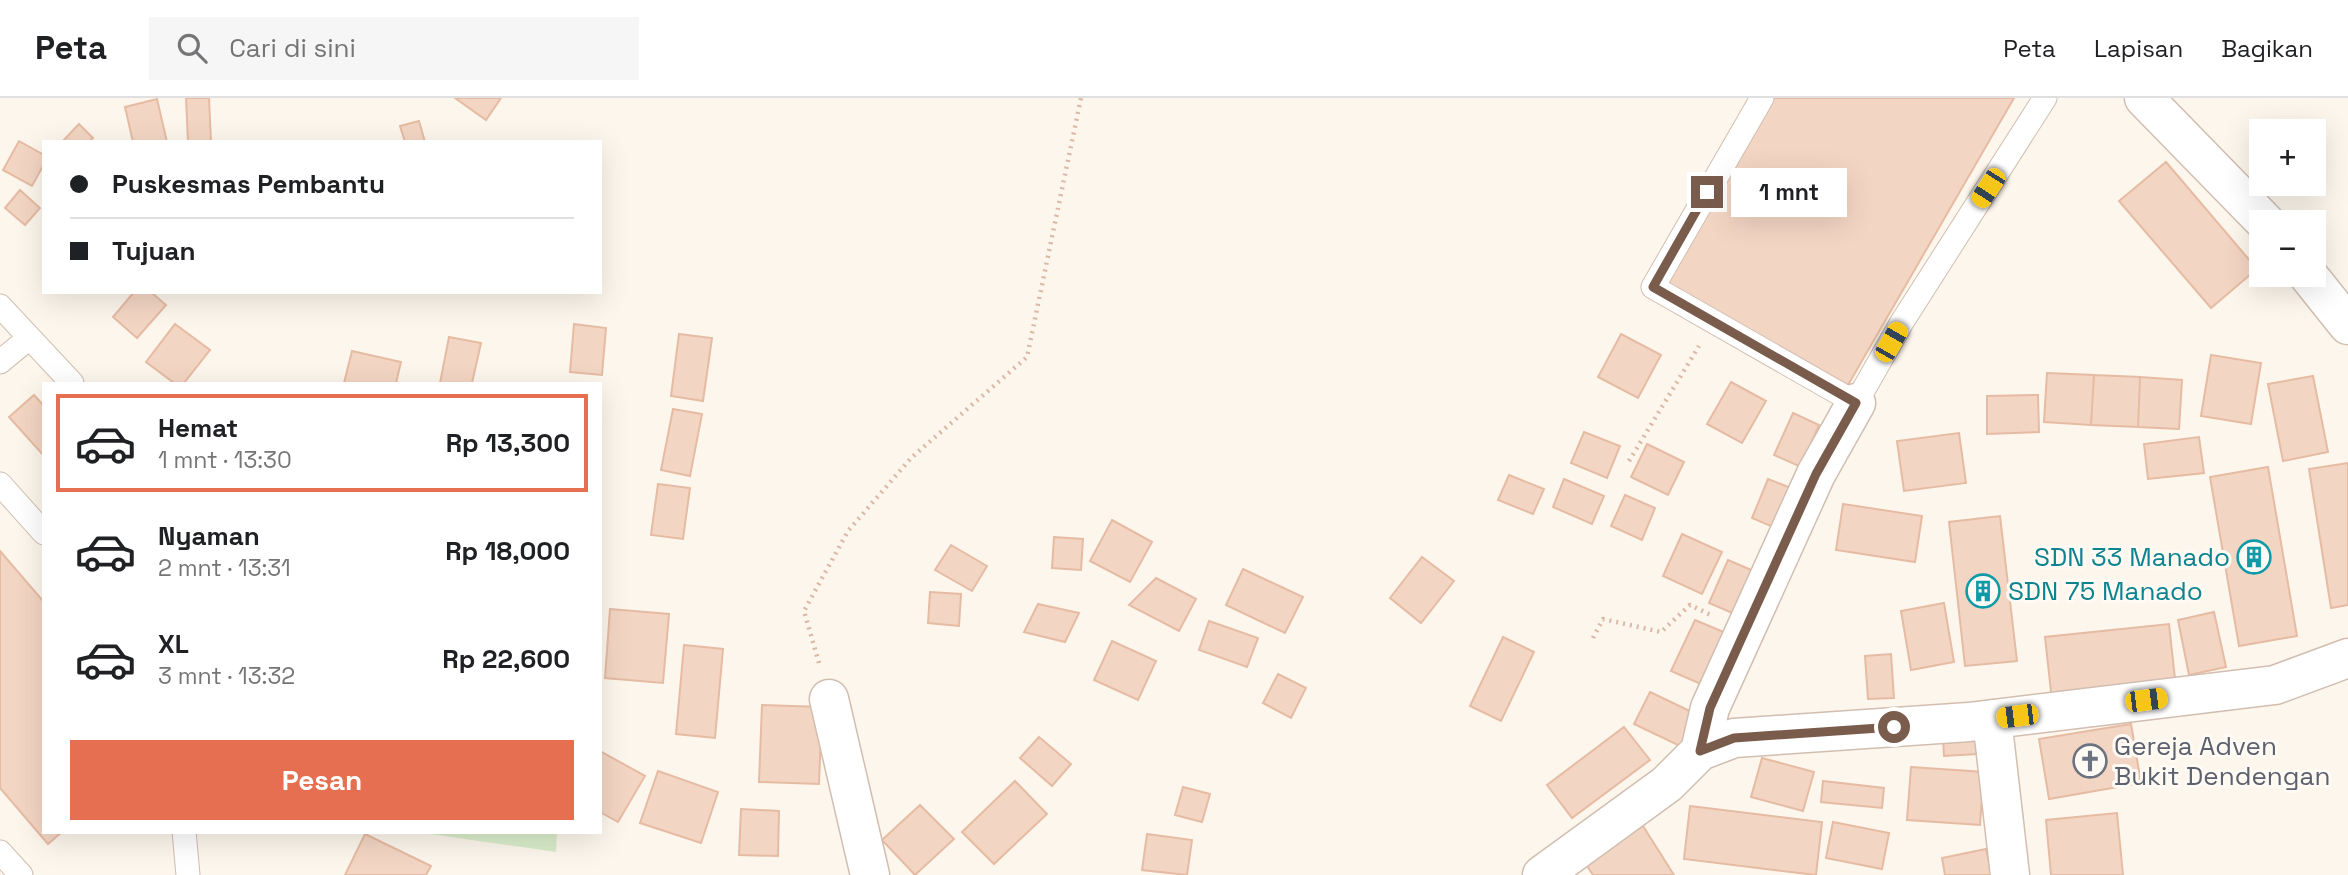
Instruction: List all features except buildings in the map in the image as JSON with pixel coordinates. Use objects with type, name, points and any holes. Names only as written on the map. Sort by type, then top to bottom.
[{"type":"street","points":[[2144,98],[2253,210]]},
{"type":"street","points":[[2318,287],[2348,325]]},
{"type":"street","points":[[1700,751],[1710,708],[1816,474],[1856,403]]},
{"type":"street","points":[[1542,875],[1667,785],[1700,751],[1734,738],[1992,719],[2275,685],[2348,658]]},
{"type":"street","points":[[830,699],[870,875]]},
{"type":"street","points":[[1992,719],[2010,875]]},
{"type":"lane","points":[[1762,98],[1653,287],[1856,403],[1902,322],[2045,98]]},
{"type":"lane","points":[[0,306],[71,382]]},
{"type":"lane","points":[[0,362],[29,338]]},
{"type":"lane","points":[[0,484],[42,531]]},
{"type":"lane","points":[[184,834],[188,875]]},
{"type":"lane","points":[[0,852],[21,875]]},
{"type":"path","points":[[830,699],[804,611],[848,531],[911,458],[1027,357],[1081,98]]},
{"type":"path","points":[[1629,461],[1714,321]]},
{"type":"path","points":[[1593,638],[1603,619],[1661,632],[1690,605],[1746,631]]},
{"type":"green space","points":[[431,834],[557,834],[556,852]]},
{"type":"place","name":"SDN 33 Manado","points":[[2254,557]]},
{"type":"place","name":"SDN 75 Manado","points":[[1983,591]]},
{"type":"place","name":"Gereja Adven Bukit Dendengan","points":[[2090,761]]},
{"type":"route","points":[[1707,192],[1653,287],[1856,403],[1816,474],[1710,708],[1700,751],[1734,738],[1894,727]]}]
